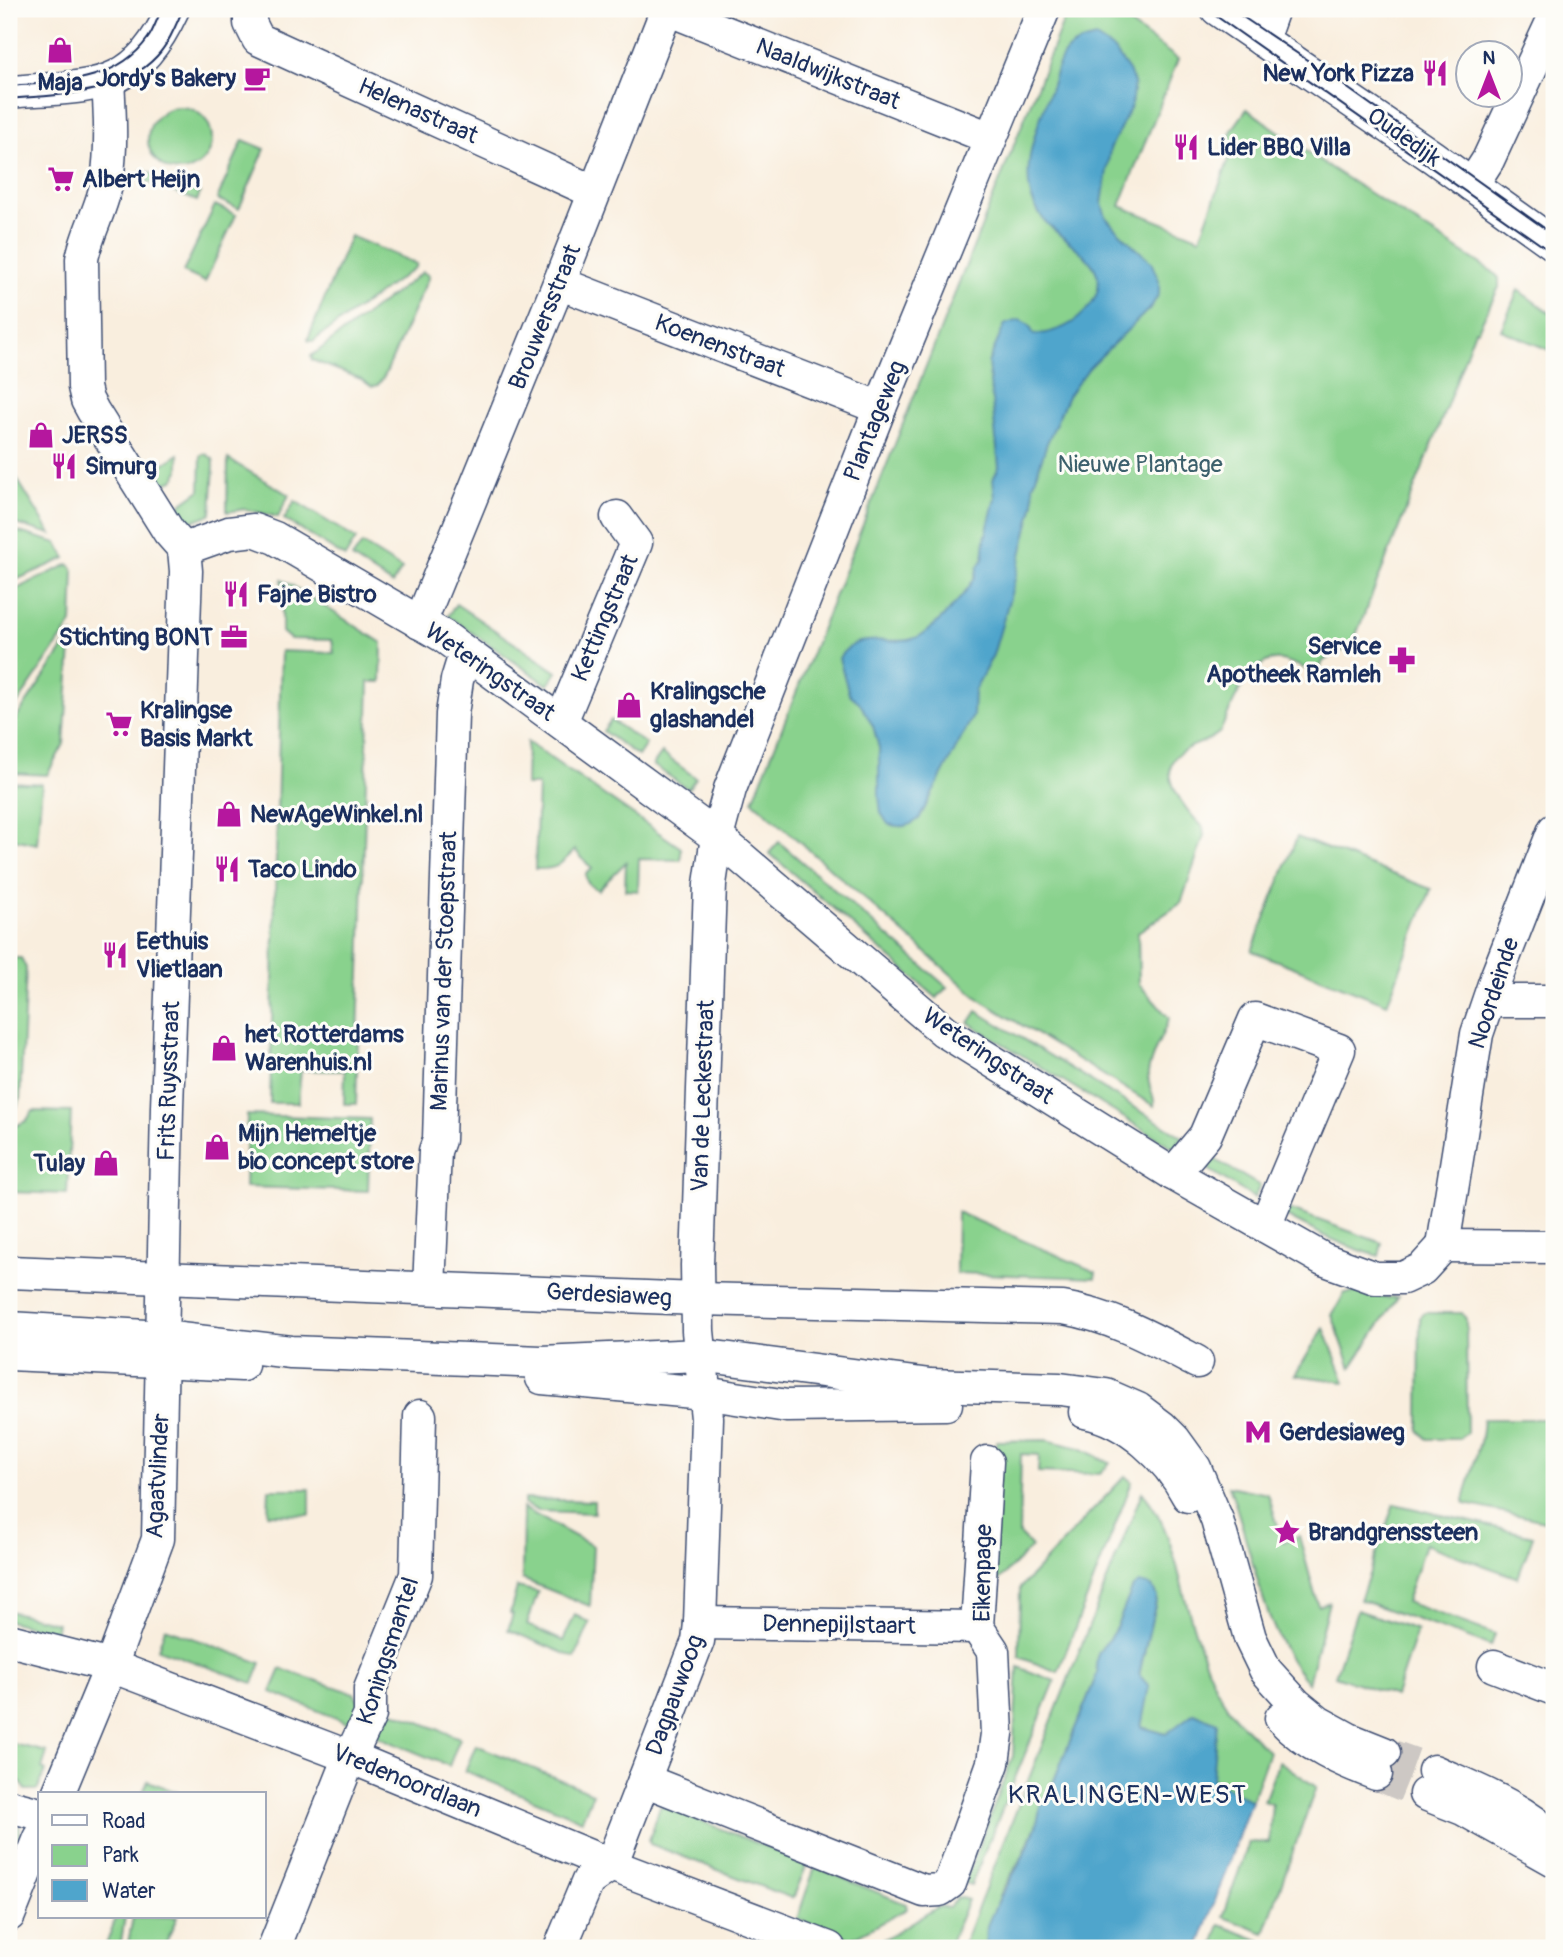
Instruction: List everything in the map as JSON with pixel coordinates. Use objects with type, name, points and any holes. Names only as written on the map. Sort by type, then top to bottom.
[{"type":"street","points":[[9,92],[108,82],[136,64],[150,50],[173,9]]},
{"type":"street","name":"Naaldwijkstraat","points":[[667,9],[989,138]]},
{"type":"street","name":"Brouwersstraat","points":[[420,623],[667,9]]},
{"type":"street","name":"Plantageweg","points":[[717,837],[730,789],[880,408],[1044,9]]},
{"type":"street","name":"Oudedijk","points":[[1217,9],[1472,184],[1554,244]]},
{"type":"street","points":[[1262,40],[1273,9]]},
{"type":"street","name":"Helenastraat","points":[[250,16],[258,39],[594,192]]},
{"type":"street","points":[[1472,184],[1488,160],[1554,18]]},
{"type":"street","points":[[108,82],[110,106],[107,182],[82,259],[84,387],[93,411],[169,532],[184,549]]},
{"type":"street","name":"Koenenstraat","points":[[559,283],[880,408]]},
{"type":"street","name":"Kettingstraat","points":[[561,722],[636,543],[617,517]]},
{"type":"street","name":"Weteringstraat","points":[[184,549],[229,533],[254,530],[275,538],[443,636],[717,837],[944,1031],[1173,1174],[1323,1259],[1375,1278],[1403,1278],[1422,1269],[1443,1246]]},
{"type":"street","name":"Frits Ruysstraat","points":[[162,1350],[167,1107],[186,571],[184,549]]},
{"type":"street","name":"Marinus van der Stoepstraat","points":[[429,1288],[435,1151],[439,1140],[452,714],[457,680],[465,654]]},
{"type":"street","name":"Noordeinde","points":[[1443,1246],[1477,1034],[1554,830]]},
{"type":"street","name":"Van de Leckestraat","points":[[700,1355],[698,1299],[710,884],[717,837]]},
{"type":"street","points":[[1489,1001],[1554,1001]]},
{"type":"street","points":[[1173,1174],[1205,1136],[1255,1019],[1339,1050],[1265,1226]]},
{"type":"street","points":[[1443,1246],[1554,1247]]},
{"type":"street","name":"Gerdesiaweg","points":[[9,1272],[698,1299],[1063,1308],[1090,1312],[1129,1326],[1197,1362]]},
{"type":"street","points":[[9,1328],[162,1350],[530,1377],[704,1393],[787,1406],[991,1403],[1052,1405],[1096,1414],[1122,1426],[1157,1454],[1179,1480],[1198,1517],[1233,1645],[1253,1687],[1283,1722],[1313,1745],[1343,1762],[1380,1763],[1349,1739],[1318,1722],[1296,1704],[1266,1671],[1250,1638],[1217,1520],[1195,1468],[1174,1439],[1138,1409],[1106,1395],[1060,1389],[930,1385],[700,1355],[541,1362],[162,1350],[9,1354]]},
{"type":"street","name":"Agaatvlinder","points":[[59,1792],[111,1666],[158,1539],[162,1350]]},
{"type":"street","points":[[700,1355],[704,1393]]},
{"type":"street","name":"Dagpauwoog","points":[[611,1865],[698,1641],[707,1418],[704,1393]]},
{"type":"street","name":"Koningsmantel","points":[[274,1948],[350,1757],[370,1715],[370,1689],[416,1575],[419,1416]]},
{"type":"street","name":"Eikenpage","points":[[644,1780],[924,1891],[940,1890],[950,1883],[993,1763],[997,1734],[993,1651],[977,1627],[987,1462]]},
{"type":"street","name":"Dennepijlstaart","points":[[700,1623],[977,1627]]},
{"type":"street","name":"Vredenoordlaan","points":[[9,1640],[111,1666],[350,1757],[798,1943],[829,1948]]},
{"type":"street","points":[[1494,1666],[1554,1689]]},
{"type":"street","points":[[1554,1839],[1539,1824],[1471,1787],[1429,1782],[1463,1809],[1554,1860]]},
{"type":"street","points":[[9,1806],[38,1813]]},
{"type":"street","points":[[9,1915],[38,1843]]},
{"type":"street","points":[[560,1948],[588,1881],[611,1865]]},
{"type":"green space","name":"Nieuwe Plantage","points":[[1068,9],[1109,9],[1178,59],[1120,206],[1200,238],[1229,159],[1223,153],[1232,130],[1247,109],[1326,165],[1499,278],[1499,287],[1478,330],[1475,330],[1352,645],[1323,661],[1318,674],[1281,660],[1260,666],[1243,685],[1220,732],[1181,752],[1173,760],[1171,780],[1182,802],[1203,827],[1204,836],[1181,903],[1138,932],[1139,984],[1169,1018],[1148,1073],[1154,1106],[979,999],[753,801]]},
{"type":"green space","points":[[180,107],[198,113],[206,121],[212,139],[206,157],[198,165],[180,171],[162,165],[154,157],[148,139],[154,121],[162,113]]},
{"type":"green space","points":[[243,140],[265,149],[239,209],[217,199]]},
{"type":"green space","points":[[142,170],[200,193],[197,201],[139,179]]},
{"type":"green space","points":[[215,205],[236,215],[205,282],[183,272]]},
{"type":"green space","points":[[350,236],[417,264],[416,267],[313,341],[309,341],[308,339]]},
{"type":"green space","points":[[423,272],[429,276],[385,375],[378,385],[372,387],[361,379],[312,360],[311,356]]},
{"type":"green space","points":[[1518,290],[1554,316],[1554,352],[1501,330]]},
{"type":"green space","points":[[179,454],[179,471],[173,480],[158,483],[146,475]]},
{"type":"green space","points":[[206,454],[213,459],[214,465],[211,514],[178,526],[175,522],[182,503],[200,490],[201,455]]},
{"type":"green space","points":[[228,459],[289,495],[278,517],[245,509],[227,512]]},
{"type":"green space","points":[[9,466],[51,534],[9,522]]},
{"type":"green space","points":[[295,501],[356,539],[345,557],[284,519]]},
{"type":"green space","points":[[9,529],[57,543],[66,558],[9,583]]},
{"type":"green space","points":[[362,544],[402,569],[392,584],[352,558]]},
{"type":"green space","points":[[69,564],[74,571],[72,623],[9,716],[9,656],[14,590]]},
{"type":"green space","points":[[282,579],[382,643],[381,682],[369,682],[356,1104],[344,1104],[345,1071],[301,1070],[298,1103],[270,1103],[281,651],[334,653],[332,640],[290,639],[282,632]]},
{"type":"green space","points":[[456,604],[557,672],[548,685],[448,616]]},
{"type":"green space","points":[[72,635],[64,744],[47,775],[9,773],[9,729]]},
{"type":"green space","points":[[611,720],[646,744],[638,756],[603,731]]},
{"type":"green space","points":[[527,742],[681,848],[681,860],[639,859],[638,891],[625,890],[626,862],[598,890],[593,887],[586,877],[592,869],[575,850],[558,866],[535,869],[538,785],[526,785]]},
{"type":"green space","points":[[662,753],[696,778],[688,789],[653,765]]},
{"type":"green space","points":[[9,782],[42,784],[37,844],[9,838]]},
{"type":"green space","points":[[1297,837],[1431,889],[1387,1004],[1252,951]]},
{"type":"green space","points":[[779,842],[947,987],[937,998],[769,853]]},
{"type":"green space","points":[[9,958],[21,958],[26,968],[20,1100],[15,1110],[9,1113]]},
{"type":"green space","points":[[977,1011],[1183,1137],[1175,1149],[969,1023]]},
{"type":"green space","points":[[33,1111],[71,1112],[67,1194],[9,1192],[9,1129],[26,1121]]},
{"type":"green space","points":[[247,1115],[370,1119],[368,1191],[245,1187]]},
{"type":"green space","points":[[1214,1159],[1260,1186],[1254,1198],[1208,1169]]},
{"type":"green space","points":[[1288,1209],[1382,1243],[1379,1256],[1342,1244],[1307,1227],[1284,1215]]},
{"type":"green space","points":[[957,1212],[1096,1272],[1095,1278],[956,1273]]},
{"type":"green space","points":[[1360,1292],[1385,1298],[1398,1297],[1351,1368],[1332,1315],[1345,1293]]},
{"type":"green space","points":[[1424,1313],[1462,1313],[1466,1319],[1467,1432],[1459,1439],[1427,1439],[1419,1430],[1420,1318]]},
{"type":"green space","points":[[1324,1328],[1345,1382],[1295,1375]]},
{"type":"green space","points":[[1483,1419],[1554,1419],[1554,1523],[1465,1504]]},
{"type":"green space","points":[[1046,1440],[1080,1448],[1110,1463],[1100,1474],[1038,1472],[1039,1455],[1021,1454],[1019,1534],[1032,1547],[991,1588],[996,1441]]},
{"type":"green space","points":[[1125,1476],[1132,1482],[1058,1672],[1019,1657],[1020,1588]]},
{"type":"green space","points":[[1229,1486],[1268,1494],[1283,1542],[1299,1536],[1318,1606],[1329,1602],[1308,1683],[1279,1639],[1260,1589]]},
{"type":"green space","points":[[269,1489],[310,1489],[310,1515],[268,1514]]},
{"type":"green space","points":[[1142,1492],[1152,1504],[1166,1531],[1200,1649],[1218,1692],[1235,1717],[1269,1752],[1251,1801],[1212,1779],[1169,1733],[1141,1727],[1148,1686],[1139,1675],[1157,1597],[1133,1587],[1116,1628],[1098,1654],[1098,1672],[1047,1798],[1040,1806],[1039,1819],[1022,1857],[1002,1890],[987,1928],[985,1948],[962,1948]]},
{"type":"green space","points":[[524,1499],[594,1501],[594,1513],[538,1511],[524,1504]]},
{"type":"green space","points":[[1394,1504],[1533,1536],[1518,1578],[1425,1544],[1406,1602],[1495,1634],[1491,1646],[1360,1600]]},
{"type":"green space","points":[[523,1508],[593,1546],[590,1606],[522,1579]]},
{"type":"green space","points":[[517,1587],[538,1592],[527,1625],[563,1641],[575,1615],[590,1623],[575,1658],[508,1630]]},
{"type":"green space","points":[[1357,1610],[1417,1630],[1395,1696],[1335,1676]]},
{"type":"green space","points":[[9,1611],[57,1623],[55,1633],[9,1621]]},
{"type":"green space","points":[[165,1628],[261,1663],[253,1683],[158,1649]]},
{"type":"green space","points":[[1018,1667],[1055,1681],[971,1885],[965,1883],[1013,1756]]},
{"type":"green space","points":[[281,1669],[354,1693],[363,1707],[356,1726],[271,1692]]},
{"type":"green space","points":[[387,1709],[460,1738],[449,1766],[376,1736]]},
{"type":"green space","points":[[9,1743],[47,1752],[42,1769],[46,1771],[37,1790],[26,1790],[20,1781],[9,1778]]},
{"type":"green space","points":[[476,1745],[593,1793],[582,1820],[465,1771]]},
{"type":"green space","points":[[1279,1761],[1316,1787],[1264,1933],[1223,1917],[1249,1842],[1269,1843],[1272,1804],[1264,1801]]},
{"type":"green space","points":[[148,1781],[176,1792],[143,1792]]},
{"type":"green space","points":[[660,1807],[805,1862],[806,1867],[794,1896],[791,1898],[650,1844]]},
{"type":"green space","points":[[20,1825],[19,1834],[9,1862],[9,1834]]},
{"type":"green space","points":[[818,1868],[906,1904],[907,1909],[851,1939],[797,1919],[814,1870]]},
{"type":"green space","points":[[957,1897],[968,1900],[948,1948],[869,1948],[938,1907],[949,1908]]},
{"type":"green space","points":[[116,1918],[125,1918],[120,1948],[105,1948]]},
{"type":"green space","points":[[133,1918],[177,1918],[164,1948],[127,1948]]},
{"type":"green space","points":[[1220,1925],[1261,1941],[1258,1948],[1212,1948]]},
{"type":"water","points":[[1096,38],[1114,50],[1134,83],[1131,106],[1110,149],[1102,204],[1106,217],[1114,227],[1151,262],[1159,280],[1159,294],[1151,307],[1089,368],[1068,396],[1047,443],[1033,486],[1034,503],[1013,587],[993,655],[974,691],[973,716],[919,819],[904,826],[888,824],[881,813],[879,748],[873,726],[859,702],[849,694],[839,658],[847,648],[857,643],[901,641],[923,634],[970,586],[983,560],[995,498],[993,479],[999,467],[988,363],[1005,324],[1020,320],[1029,325],[1034,335],[1058,330],[1084,313],[1097,293],[1098,280],[1094,268],[1041,217],[1032,199],[1028,179],[1034,139],[1060,60],[1076,44]]},
{"type":"water","points":[[1139,1583],[1152,1586],[1157,1597],[1139,1675],[1149,1686],[1141,1727],[1166,1734],[1194,1713],[1217,1723],[1212,1779],[1251,1801],[1198,1948],[985,1948],[987,1926],[993,1911],[1026,1852],[1040,1806],[1047,1798],[1098,1672],[1098,1654],[1116,1628],[1133,1587]]},
{"type":"tunnel","points":[[1384,1753],[1434,1771]]},
{"type":"tunnel","points":[[1376,1774],[1425,1794]]},
{"type":"tram line","points":[[9,86],[85,78],[120,64],[135,53],[148,38],[162,9]]},
{"type":"tram line","points":[[9,99],[88,91],[125,79],[157,56],[172,34],[183,9]]},
{"type":"tram line","points":[[1206,9],[1554,254]]},
{"type":"tram line","points":[[1231,9],[1325,72],[1554,235]]},
{"type":"place","name":"Maja","points":[[60,50]]},
{"type":"place","name":"New York Pizza","points":[[1435,73]]},
{"type":"place","name":"Jordy's Bakery","points":[[257,78]]},
{"type":"place","name":"Lider BBQ Villa","points":[[1186,147]]},
{"type":"place","name":"Albert Heijn","points":[[61,179]]},
{"type":"place","name":"JERSS","points":[[41,435]]},
{"type":"place","name":"Simurg","points":[[64,466]]},
{"type":"place","name":"Fajne Bistro","points":[[236,594]]},
{"type":"place","name":"Stichting BONT","points":[[234,637]]},
{"type":"place","name":"Service Apotheek Ramleh","points":[[1402,660]]},
{"type":"place","name":"Kralingsche glashandel","points":[[629,705]]},
{"type":"place","name":"Kralingse Basis Markt","points":[[119,724]]},
{"type":"place","name":"NewAgeWinkel.nl","points":[[229,814]]},
{"type":"place","name":"Taco Lindo","points":[[227,869]]},
{"type":"place","name":"Eethuis Vlietlaan","points":[[115,955]]},
{"type":"place","name":"het Rotterdams Warenhuis.nl","points":[[224,1048]]},
{"type":"place","name":"Mijn Hemeltje bio concept store","points":[[217,1147]]},
{"type":"place","name":"Tulay","points":[[106,1163]]},
{"type":"place","name":"Gerdesiaweg","points":[[1258,1432]]},
{"type":"place","name":"Brandgrenssteen","points":[[1287,1532]]},
{"type":"district","name":"KRALINGEN-WEST","points":[[1128,1795]]}]
